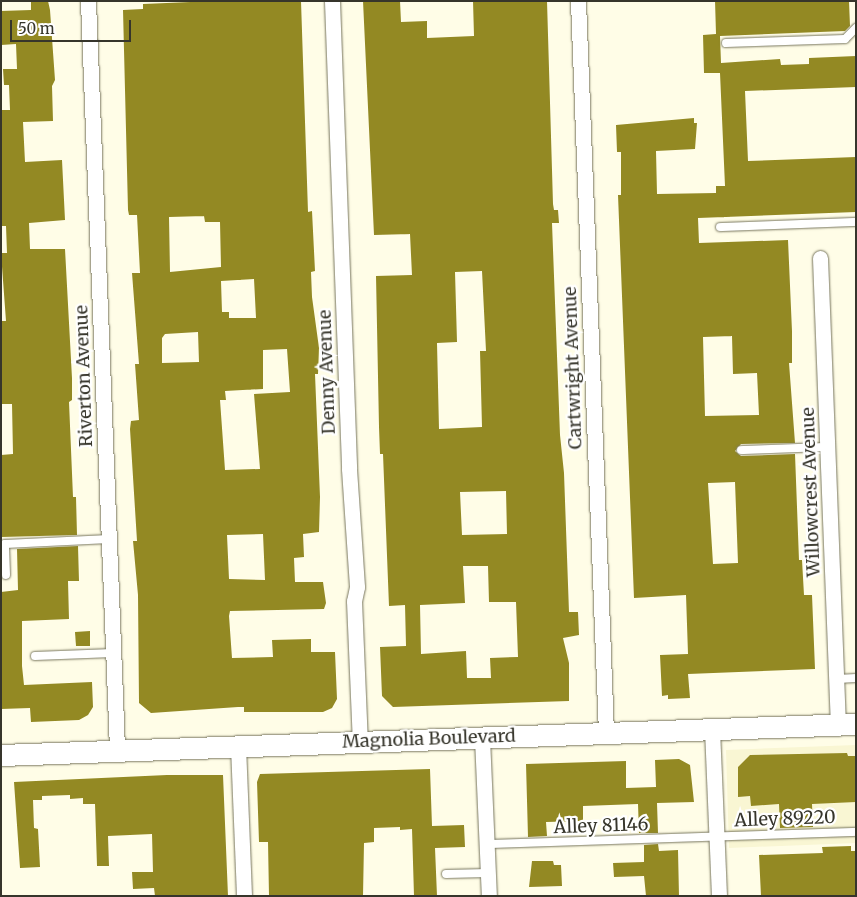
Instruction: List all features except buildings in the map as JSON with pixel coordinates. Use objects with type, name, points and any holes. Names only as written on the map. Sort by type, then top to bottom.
[{"type":"main road","name":"Magnolia Boulevard","points":[[1,754],[847,724]]},
{"type":"street","name":"Riverton Avenue","points":[[88,1],[117,750]]},
{"type":"street","name":"Denny Avenue","points":[[332,1],[349,469],[357,587],[354,600],[360,742]]},
{"type":"street","name":"Cartwright Avenue","points":[[578,1],[606,733]]},
{"type":"street","name":"Willowcrest Avenue","points":[[820,258],[837,679],[847,724]]},
{"type":"street","points":[[712,729],[718,896]]},
{"type":"street","points":[[482,738],[489,896]]},
{"type":"street","points":[[238,746],[244,896]]},
{"type":"lane","points":[[726,43],[845,39],[856,28]]},
{"type":"lane","points":[[720,227],[856,222]]},
{"type":"lane","points":[[741,450],[828,447]]},
{"type":"lane","points":[[6,575],[5,544],[109,540]]},
{"type":"lane","points":[[35,656],[113,654]]},
{"type":"lane","points":[[837,679],[856,678]]},
{"type":"lane","name":"Alley 89220","points":[[716,837],[856,832]]},
{"type":"lane","name":"Alley 81146","points":[[487,844],[716,837]]},
{"type":"lane","points":[[446,874],[488,873]]},
{"type":"shaded area","points":[[856,745],[856,843],[729,848],[726,750]]}]
